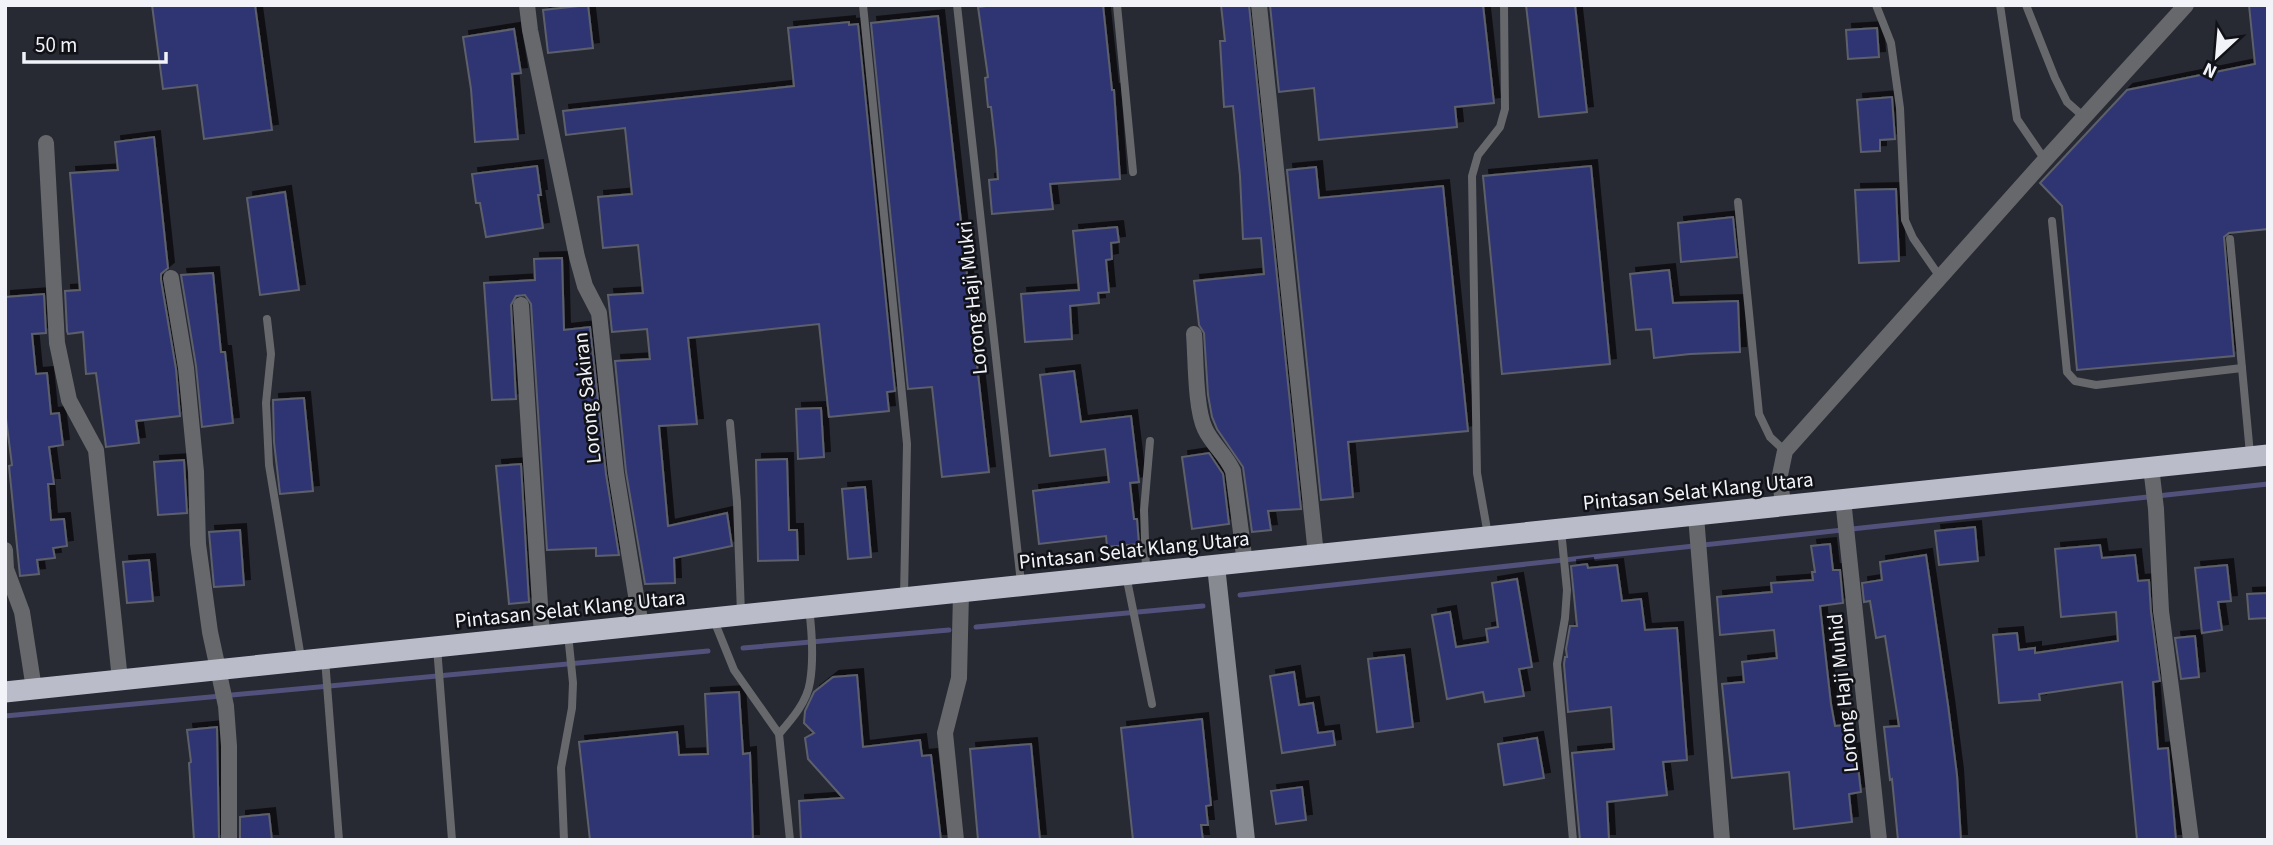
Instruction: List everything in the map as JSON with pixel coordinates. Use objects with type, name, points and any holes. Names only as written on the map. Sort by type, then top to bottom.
[{"type":"highway","name":"Pintasan Selat Klang Utara","points":[[5,692],[302,661],[326,668],[438,658],[542,636],[1489,538],[1562,537],[1696,524],[1783,508],[1844,506],[2152,475],[2259,456]]},
{"type":"street","name":"Lorong Sakiran","points":[[527,5],[577,257],[584,286],[599,313],[616,473],[641,626]]},
{"type":"street","points":[[1259,5],[1316,555]]},
{"type":"street","points":[[1783,508],[1780,475],[1785,451],[2082,115],[2186,5]]},
{"type":"street","points":[[46,143],[57,343],[69,400],[96,450],[120,680]]},
{"type":"street","points":[[171,278],[186,368],[196,472],[198,544],[210,632],[225,699],[229,747],[229,840]]},
{"type":"street","points":[[522,305],[542,636]]},
{"type":"street","points":[[1194,334],[1201,415],[1205,429],[1228,458],[1233,471],[1245,563]]},
{"type":"street","points":[[2152,475],[2161,611],[2192,840]]},
{"type":"street","name":"Lorong Haji Muhid","points":[[1844,506],[1879,840]]},
{"type":"street","points":[[1696,524],[1722,840]]},
{"type":"street","points":[[5,550],[6,569],[22,612],[34,689]]},
{"type":"street","points":[[1216,566],[1246,840]]},
{"type":"street","points":[[956,840],[945,733],[959,678],[961,593]]},
{"type":"lane","points":[[863,5],[906,444],[904,599]]},
{"type":"lane","name":"Lorong Haji Mukri","points":[[957,5],[1021,586]]},
{"type":"lane","points":[[1117,5],[1133,172]]},
{"type":"lane","points":[[1489,538],[1477,473],[1472,176],[1478,155],[1500,127],[1505,109],[1504,5]]},
{"type":"lane","points":[[1875,5],[1891,43],[1900,108],[1905,220],[1913,238],[1940,278]]},
{"type":"lane","points":[[2000,5],[2017,119],[2045,160]]},
{"type":"lane","points":[[2026,5],[2067,102],[2082,115]]},
{"type":"lane","points":[[1738,202],[1759,414],[1770,437],[1785,451]]},
{"type":"lane","points":[[2052,221],[2067,372],[2075,381],[2096,386],[2242,368]]},
{"type":"lane","points":[[2230,239],[2242,368],[2259,456]]},
{"type":"lane","points":[[267,319],[271,354],[266,403],[269,465],[302,661]]},
{"type":"lane","points":[[730,423],[737,502],[741,614]]},
{"type":"lane","points":[[1150,441],[1136,574],[1130,599],[1152,704]]},
{"type":"lane","points":[[1562,537],[1567,590],[1557,664],[1573,840]]},
{"type":"lane","points":[[779,734],[799,710],[810,683],[812,645],[809,608]]},
{"type":"lane","points":[[713,618],[734,670],[779,734],[790,840]]},
{"type":"lane","points":[[564,840],[561,768],[572,708],[573,683],[568,634]]},
{"type":"lane","points":[[438,658],[452,840]]},
{"type":"lane","points":[[326,668],[339,840]]},
{"type":"building","points":[[152,5],[255,5],[272,130],[204,139],[197,85],[163,89]]},
{"type":"building","points":[[588,5],[593,48],[548,53],[543,10]]},
{"type":"building","points":[[1103,5],[1114,90],[1120,179],[1050,184],[1053,209],[992,214],[989,180],[998,179],[978,7]]},
{"type":"building","points":[[1221,5],[1249,5],[1301,509],[1268,511],[1271,530],[1252,532],[1243,467],[1212,417],[1204,333],[1199,325],[1194,281],[1264,274],[1261,238],[1243,239],[1233,106],[1224,107],[1220,41],[1225,41]]},
{"type":"building","points":[[1270,5],[1483,5],[1494,103],[1455,107],[1457,127],[1319,140],[1314,88],[1279,92]]},
{"type":"building","points":[[1526,5],[1575,5],[1587,112],[1539,117]]},
{"type":"building","points":[[2249,5],[2268,5],[2268,229],[2229,233],[2224,237],[2234,356],[2077,370],[2062,206],[2040,183],[2127,90],[2255,64]]},
{"type":"building","points":[[938,16],[989,472],[942,477],[932,387],[908,389],[871,23]]},
{"type":"building","points":[[849,22],[849,25],[858,24],[895,391],[887,392],[889,411],[829,417],[819,324],[688,338],[697,424],[659,426],[668,526],[727,513],[732,546],[674,558],[675,583],[645,584],[626,472],[615,361],[650,359],[647,329],[612,332],[608,295],[643,293],[638,245],[603,248],[598,197],[632,194],[625,128],[566,135],[563,111],[794,86],[788,28]]},
{"type":"building","points":[[1877,28],[1879,57],[1848,59],[1846,30]]},
{"type":"building","points":[[514,29],[521,73],[512,74],[518,139],[475,142],[463,37]]},
{"type":"building","points":[[1892,97],[1895,139],[1880,140],[1880,151],[1861,152],[1857,100]]},
{"type":"building","points":[[154,137],[168,268],[161,274],[161,280],[176,369],[180,416],[136,421],[139,443],[106,447],[96,373],[86,374],[83,332],[68,334],[67,331],[65,291],[80,290],[70,173],[118,170],[115,142]]},
{"type":"building","points":[[537,166],[543,228],[486,237],[480,203],[476,203],[472,174]]},
{"type":"building","points":[[1591,166],[1610,364],[1502,374],[1483,176]]},
{"type":"building","points":[[1316,167],[1319,198],[1443,186],[1468,431],[1348,442],[1353,497],[1321,500],[1287,170]]},
{"type":"building","points":[[1896,189],[1899,261],[1859,263],[1855,190]]},
{"type":"building","points":[[285,192],[299,290],[260,295],[247,198]]},
{"type":"building","points":[[1733,217],[1737,257],[1681,262],[1678,223]]},
{"type":"building","points":[[1117,227],[1119,242],[1111,243],[1112,259],[1106,260],[1109,292],[1098,293],[1099,303],[1070,306],[1072,339],[1025,342],[1021,294],[1079,290],[1073,231]]},
{"type":"building","points":[[562,258],[564,330],[590,327],[606,474],[619,555],[596,556],[596,548],[547,550],[531,304],[525,295],[516,296],[511,305],[516,399],[492,400],[484,283],[535,280],[534,259]]},
{"type":"building","points":[[1669,270],[1673,303],[1738,301],[1740,352],[1654,358],[1651,329],[1636,330],[1630,274]]},
{"type":"building","points":[[213,273],[221,352],[225,352],[233,423],[202,427],[196,366],[181,275]]},
{"type":"building","points":[[44,294],[46,333],[32,334],[36,374],[47,373],[51,414],[59,413],[63,445],[49,447],[54,484],[48,484],[51,520],[64,519],[67,546],[53,548],[55,558],[37,560],[39,574],[20,576],[5,411],[5,297]]},
{"type":"building","points":[[1074,371],[1081,422],[1131,416],[1139,482],[1130,483],[1139,544],[1107,547],[1106,536],[1039,544],[1033,491],[1109,482],[1105,449],[1050,456],[1040,375]]},
{"type":"building","points":[[304,398],[313,491],[280,494],[274,442],[273,400]]},
{"type":"building","points":[[821,408],[824,457],[798,459],[796,409]]},
{"type":"building","points":[[1209,453],[1223,474],[1229,524],[1192,529],[1182,457]]},
{"type":"building","points":[[787,459],[789,530],[797,530],[798,560],[758,561],[756,460]]},
{"type":"building","points":[[184,460],[187,513],[158,515],[154,462]]},
{"type":"building","points":[[521,464],[529,602],[509,604],[496,466]]},
{"type":"building","points":[[865,487],[871,557],[848,559],[842,489]]},
{"type":"building","points":[[1975,527],[1978,561],[1939,565],[1935,531]]},
{"type":"building","points":[[240,530],[244,585],[214,587],[209,532]]},
{"type":"building","points":[[1830,544],[1833,570],[1840,570],[1843,603],[1820,606],[1831,704],[1835,726],[1846,725],[1849,750],[1856,749],[1861,792],[1849,794],[1852,822],[1794,829],[1789,772],[1732,778],[1722,684],[1744,682],[1742,662],[1777,658],[1774,630],[1720,635],[1717,597],[1772,592],[1771,583],[1813,580],[1812,572],[1815,572],[1811,546]]},
{"type":"building","points":[[2100,545],[2102,558],[2135,555],[2138,581],[2149,580],[2160,681],[2153,682],[2158,749],[2168,748],[2176,840],[2137,840],[2122,682],[2039,694],[2040,700],[1999,703],[1993,635],[2017,633],[2019,650],[2035,648],[2035,653],[2118,641],[2116,612],[2061,617],[2055,549]]},
{"type":"building","points":[[1926,555],[1957,775],[1961,840],[1898,840],[1884,727],[1899,726],[1885,636],[1876,638],[1870,601],[1864,602],[1862,583],[1882,580],[1880,562]]},
{"type":"building","points":[[149,560],[153,601],[127,603],[123,562]]},
{"type":"building","points":[[1587,564],[1588,568],[1617,565],[1622,601],[1641,599],[1645,630],[1677,628],[1687,760],[1663,762],[1667,795],[1607,802],[1609,840],[1580,840],[1572,753],[1614,749],[1611,707],[1568,712],[1564,664],[1570,626],[1577,626],[1571,566]]},
{"type":"building","points":[[2227,565],[2231,601],[2218,602],[2222,630],[2202,633],[2195,568]]},
{"type":"building","points":[[1517,579],[1532,667],[1519,669],[1524,696],[1485,702],[1483,692],[1447,699],[1432,615],[1450,612],[1456,647],[1488,642],[1486,629],[1498,627],[1492,583]]},
{"type":"building","points":[[2268,593],[2268,618],[2249,619],[2247,594]]},
{"type":"building","points":[[2195,636],[2199,677],[2181,679],[2175,638]]},
{"type":"building","points":[[1404,655],[1413,727],[1377,732],[1368,659]]},
{"type":"building","points":[[1294,672],[1299,705],[1313,703],[1318,733],[1333,731],[1335,745],[1282,753],[1270,676]]},
{"type":"building","points":[[857,675],[863,747],[920,740],[922,756],[931,755],[941,840],[801,840],[799,801],[843,798],[808,759],[805,738],[814,733],[804,723],[805,711],[814,692],[833,677]]},
{"type":"building","points":[[739,692],[743,754],[750,753],[753,840],[590,840],[579,742],[677,732],[679,755],[708,754],[705,694]]},
{"type":"building","points":[[1202,719],[1211,805],[1206,806],[1208,825],[1201,825],[1203,840],[1133,840],[1121,728]]},
{"type":"building","points":[[217,727],[219,840],[194,840],[187,730]]},
{"type":"building","points":[[1537,738],[1544,778],[1504,785],[1498,744]]},
{"type":"building","points":[[1031,744],[1040,840],[978,840],[970,749]]},
{"type":"building","points":[[1302,787],[1306,820],[1276,824],[1271,791]]},
{"type":"building","points":[[269,814],[272,840],[240,840],[240,817]]},
{"type":"waterway","points":[[1240,595],[2268,484]]},
{"type":"waterway","points":[[976,627],[1203,606]]},
{"type":"waterway","points":[[743,648],[949,630]]},
{"type":"waterway","points":[[5,716],[708,651]]}]
